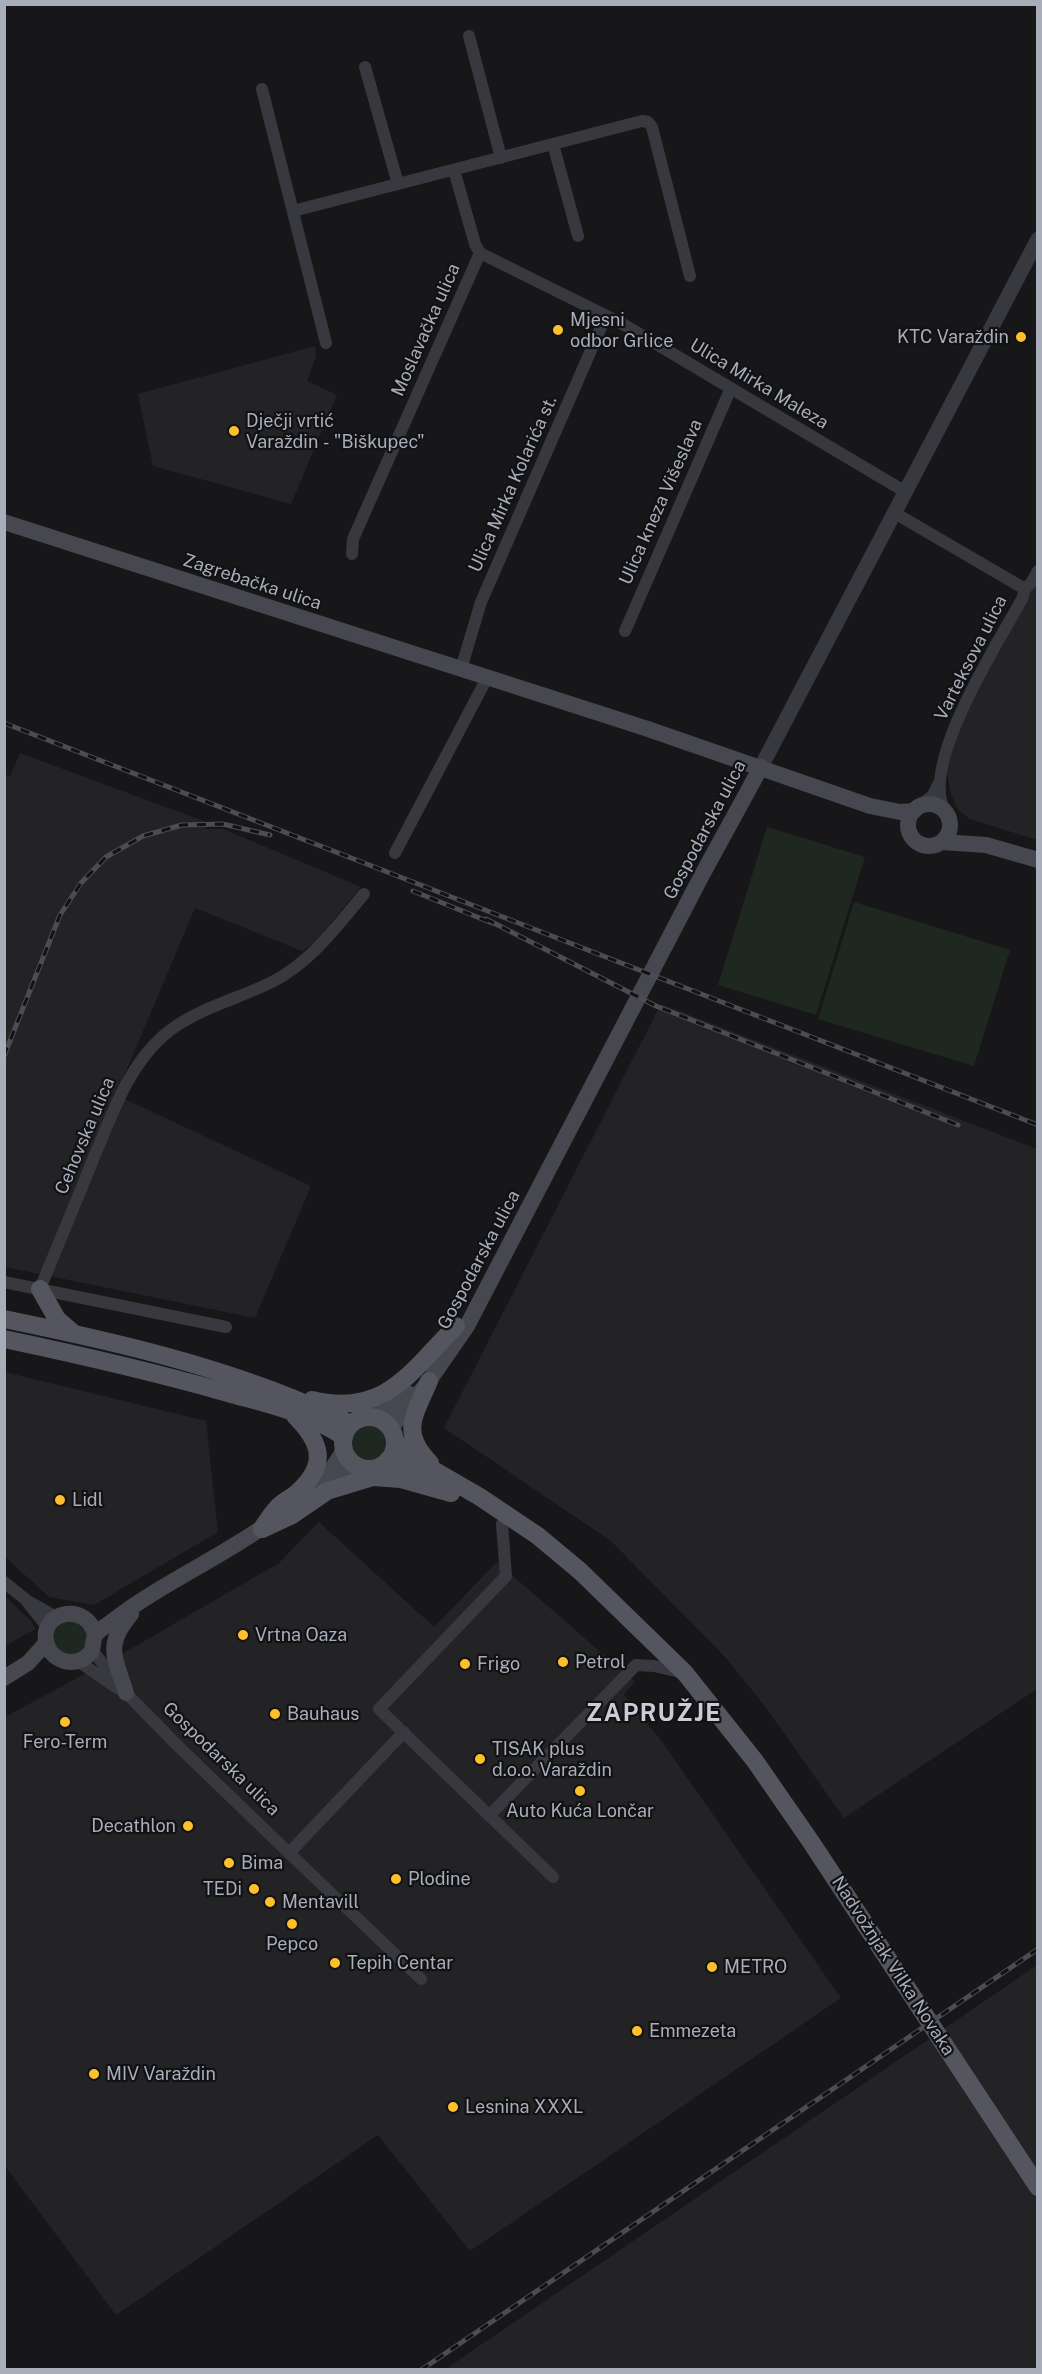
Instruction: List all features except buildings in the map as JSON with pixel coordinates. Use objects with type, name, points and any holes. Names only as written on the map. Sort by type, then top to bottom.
[{"type":"main road","name":"Zagrebačka ulica","points":[[4,522],[761,767],[870,806],[900,812],[934,804],[960,831],[986,845]]},
{"type":"main road","name":"Gospodarska ulica","points":[[393,1435],[454,1347],[761,767]]},
{"type":"main road","name":"Zagrebačka ulica","points":[[870,806],[898,822],[918,843],[924,845],[930,846],[942,842],[986,845],[1038,860]]},
{"type":"main road","points":[[910,834],[908,822],[918,808]]},
{"type":"main road","points":[[942,842],[949,833],[947,815]]},
{"type":"main road","points":[[40,1289],[57,1319],[74,1333]]},
{"type":"main road","name":"Gospodarska ulica","points":[[371,1417],[390,1409],[406,1395],[456,1326],[479,1301]]},
{"type":"main road","points":[[4,1319],[74,1333],[211,1369],[291,1405],[346,1437]]},
{"type":"main road","points":[[4,1339],[291,1405],[343,1404],[365,1401],[388,1392],[411,1376],[456,1326]]},
{"type":"main road","points":[[429,1381],[413,1420],[412,1435],[415,1446],[448,1485]]},
{"type":"main road","points":[[261,1529],[278,1506],[298,1492],[308,1480],[318,1461],[313,1436],[291,1405]]},
{"type":"main road","points":[[287,1510],[332,1469],[346,1437],[357,1420],[379,1418],[411,1457],[502,1524],[596,1588]]},
{"type":"main road","points":[[78,1661],[92,1635],[147,1596],[261,1529],[338,1475],[360,1467],[375,1468],[388,1460],[392,1455],[393,1435]]},
{"type":"main road","points":[[346,1437],[347,1457],[360,1467]]},
{"type":"main road","points":[[388,1460],[448,1485],[538,1536],[580,1571],[596,1588]]},
{"type":"main road","points":[[261,1529],[292,1515],[327,1491],[373,1477],[448,1485]]},
{"type":"main road","name":"Nadvožnjak Vilka Novaka","points":[[596,1588],[684,1674],[755,1761],[811,1842],[1038,2187]]},
{"type":"main road","points":[[126,1693],[115,1660],[114,1645],[119,1628],[147,1596]]},
{"type":"main road","name":"Gospodarska ulica","points":[[4,1677],[28,1663],[72,1613],[92,1635]]},
{"type":"main road","name":"Gospodarska ulica","points":[[51,1636],[70,1662],[78,1661]]},
{"type":"street","points":[[470,36],[501,158]]},
{"type":"street","points":[[365,67],[398,184]]},
{"type":"street","points":[[262,89],[326,343]]},
{"type":"street","points":[[294,211],[642,121],[650,124],[690,276]]},
{"type":"street","points":[[553,144],[578,236]]},
{"type":"street","points":[[454,170],[475,244],[480,253]]},
{"type":"street","name":"Gospodarska ulica","points":[[761,767],[903,491],[1038,238]]},
{"type":"street","name":"Ulica Mirka Maleza","points":[[480,253],[606,316],[903,491]]},
{"type":"street","name":"Moslavačka ulica","points":[[352,554],[353,539],[480,253]]},
{"type":"street","name":"Ulica Mirka Kolarića st.","points":[[460,669],[482,602],[606,316]]},
{"type":"street","name":"Ulica kneza Višeslava","points":[[625,631],[731,388]]},
{"type":"street","name":"Varteksova ulica","points":[[893,512],[1025,589]]},
{"type":"street","name":"Varteksova ulica","points":[[947,815],[940,795],[941,780],[957,718],[1022,599],[1025,589],[1038,571]]},
{"type":"street","points":[[395,853],[487,678]]},
{"type":"street","name":"Varteksova ulica","points":[[918,808],[933,795],[941,780]]},
{"type":"street","name":"Cehovska ulica","points":[[40,1289],[123,1088],[147,1053],[162,1036],[199,1012],[271,982],[310,957],[364,894]]},
{"type":"street","points":[[4,1282],[226,1327]]},
{"type":"street","points":[[502,1524],[506,1576],[379,1709],[553,1877]]},
{"type":"street","name":"Gospodarska ulica","points":[[4,1582],[25,1599],[41,1607],[51,1636]]},
{"type":"street","name":"Gospodarska ulica","points":[[92,1635],[126,1693]]},
{"type":"street","name":"Gospodarska ulica","points":[[78,1661],[126,1693],[178,1746],[421,1979]]},
{"type":"street","points":[[489,1816],[636,1665],[654,1666],[684,1674]]},
{"type":"street","points":[[289,1853],[404,1732]]},
{"type":"shaded area","name":"Dječji vrtić Varaždin - \"Biškupec\"","points":[[315,346],[316,356],[307,381],[337,395],[291,504],[153,466],[138,394]]},
{"type":"shaded area","points":[[1037,581],[1037,840],[970,819],[958,810],[951,794],[947,773],[957,729]]},
{"type":"shaded area","points":[[20,753],[206,822],[206,829],[223,829],[361,887],[313,944],[302,951],[195,908],[116,1095],[311,1186],[255,1318],[5,1267],[4,774],[10,776]]},
{"type":"shaded area","points":[[767,827],[865,857],[816,1015],[718,985]]},
{"type":"shaded area","points":[[854,902],[1010,950],[974,1066],[818,1019]]},
{"type":"shaded area","points":[[661,1004],[1037,1149],[1037,1689],[844,1818],[764,1705],[725,1657],[611,1541],[444,1428]]},
{"type":"shaded area","points":[[5,1372],[206,1421],[218,1532],[94,1605],[49,1597],[5,1557]]},
{"type":"shaded area","points":[[369,1421],[383,1427],[389,1441],[383,1455],[369,1461],[355,1455],[349,1441],[355,1427]]},
{"type":"shaded area","points":[[319,1522],[434,1627],[497,1562],[635,1682],[624,1694],[663,1743],[841,1998],[470,2251],[378,2135],[116,2315],[5,2166],[5,1717],[136,1646],[279,1563]]},
{"type":"shaded area","points":[[5,1596],[31,1621],[35,1629],[5,1646]]},
{"type":"shaded area","points":[[77,1621],[89,1633],[85,1650],[68,1656],[54,1644],[54,1632],[61,1623]]},
{"type":"shaded area","points":[[1037,1965],[1037,2369],[444,2370],[916,2048]]},
{"type":"railway","points":[[4,723],[1038,1125]]},
{"type":"railway","points":[[4,1056],[60,915],[81,883],[106,857],[143,836],[182,825],[223,824],[270,835]]},
{"type":"railway","points":[[413,891],[492,923]]},
{"type":"railway","points":[[486,919],[656,1006],[958,1125]]},
{"type":"railway","points":[[421,2370],[1038,1949]]},
{"type":"place","name":"Mjesni odbor Grlice","points":[[558,330]]},
{"type":"place","name":"KTC Varaždin","points":[[1021,337]]},
{"type":"place","name":"Dječji vrtić Varaždin - \"Biškupec\"","points":[[234,431]]},
{"type":"place","name":"Lidl","points":[[60,1500]]},
{"type":"place","name":"Vrtna Oaza","points":[[243,1635]]},
{"type":"place","name":"Petrol","points":[[563,1662]]},
{"type":"place","name":"Frigo","points":[[465,1664]]},
{"type":"place","name":"Bauhaus","points":[[275,1714]]},
{"type":"place","name":"Fero-Term","points":[[65,1722]]},
{"type":"place","name":"TISAK plus d.o.o. Varaždin","points":[[480,1759]]},
{"type":"place","name":"Auto Kuća Lončar","points":[[580,1791]]},
{"type":"place","name":"Decathlon","points":[[188,1826]]},
{"type":"place","name":"Bima","points":[[229,1863]]},
{"type":"place","name":"Plodine","points":[[396,1879]]},
{"type":"place","name":"TEDi","points":[[254,1889]]},
{"type":"place","name":"Mentavill","points":[[270,1902]]},
{"type":"place","name":"Pepco","points":[[292,1924]]},
{"type":"place","name":"Tepih Centar","points":[[335,1963]]},
{"type":"place","name":"METRO","points":[[712,1967]]},
{"type":"place","name":"Emmezeta","points":[[637,2031]]},
{"type":"place","name":"MIV Varaždin","points":[[94,2074]]},
{"type":"place","name":"Lesnina XXXL","points":[[453,2107]]},
{"type":"district","name":"ZAPRUŽJE","points":[[654,1714]]}]
